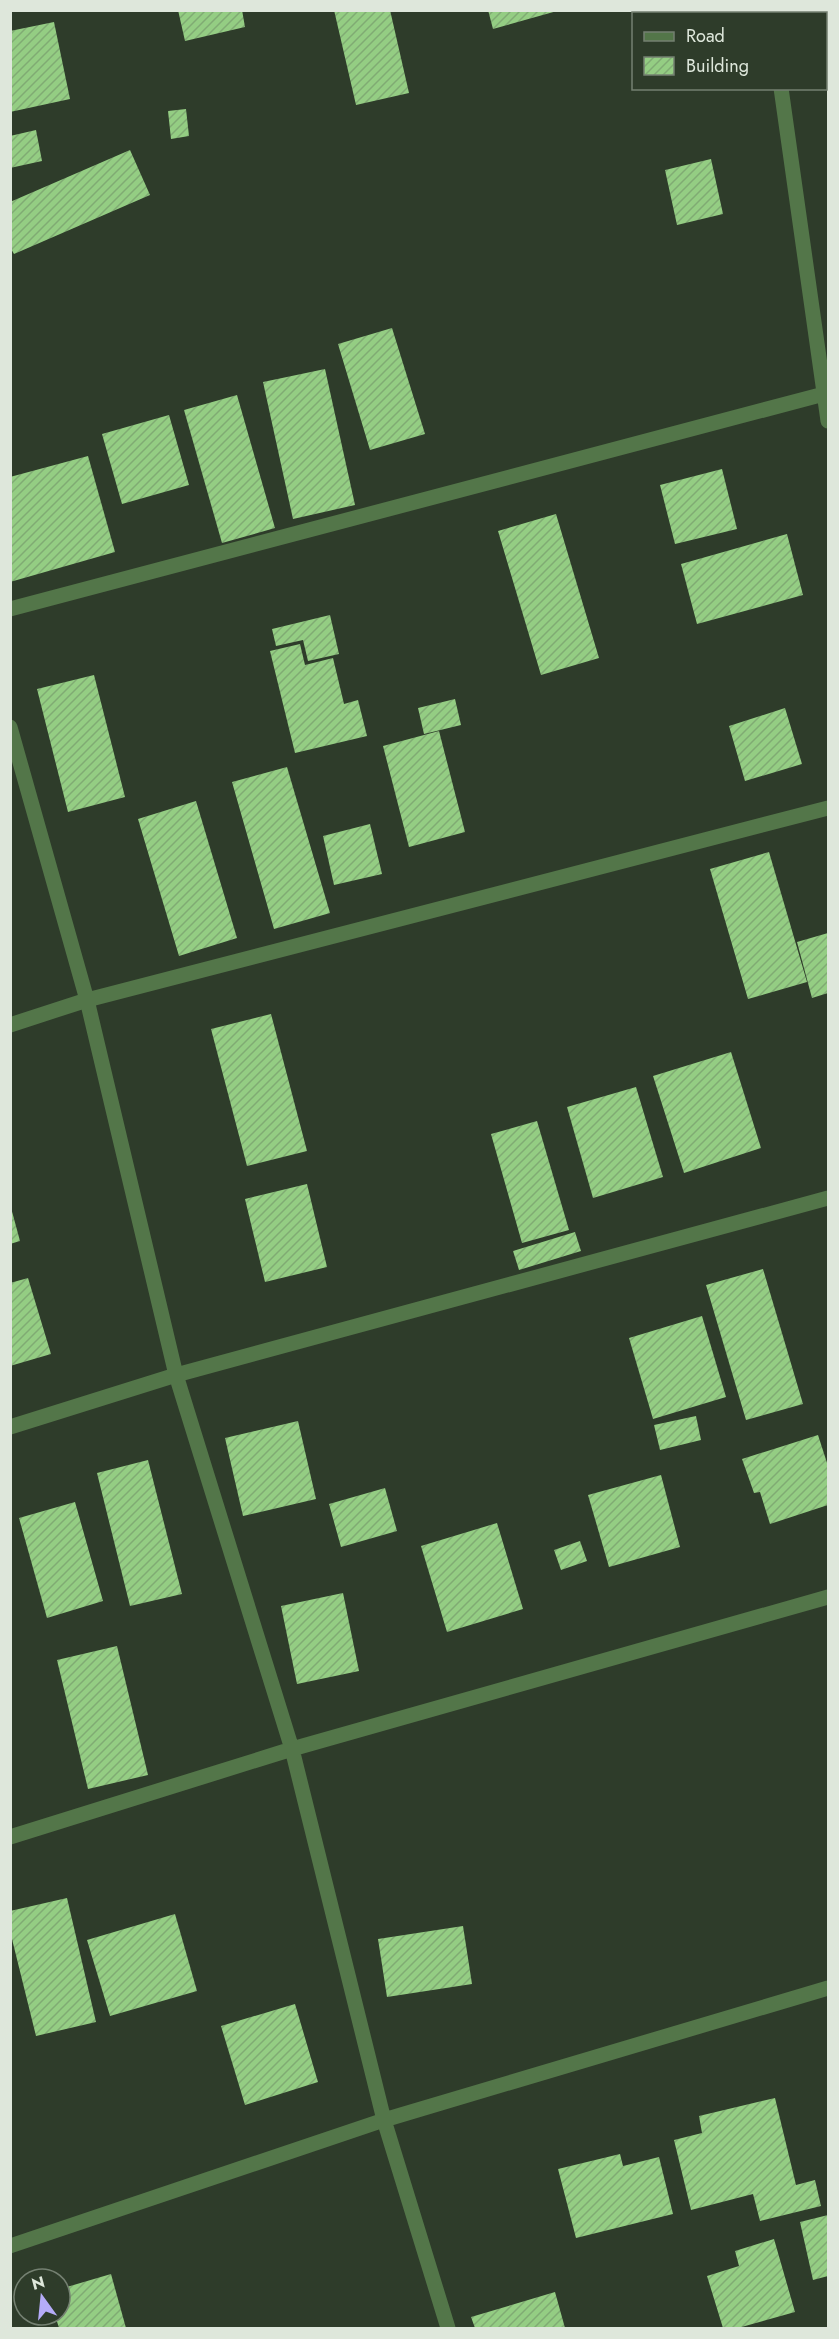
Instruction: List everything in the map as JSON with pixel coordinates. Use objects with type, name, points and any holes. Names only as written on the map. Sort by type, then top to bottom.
[{"type":"street","points":[[781,90],[824,362],[824,394],[828,421]]},
{"type":"street","points":[[10,609],[824,394]]},
{"type":"street","points":[[10,727],[87,1000],[176,1375],[292,1749],[384,2120],[448,2328]]},
{"type":"street","points":[[10,1025],[87,1000],[828,808]]},
{"type":"street","points":[[10,1427],[176,1375],[828,1198]]},
{"type":"street","points":[[10,1837],[292,1749],[828,1597]]},
{"type":"street","points":[[10,2246],[384,2120],[828,1988]]},
{"type":"building","points":[[178,10],[242,10],[245,27],[185,41]]},
{"type":"building","points":[[334,10],[390,10],[409,93],[356,105]]},
{"type":"building","points":[[488,10],[557,10],[557,11],[493,29]]},
{"type":"building","points":[[54,22],[70,99],[10,112],[10,31]]},
{"type":"building","points":[[186,109],[189,136],[171,139],[168,111]]},
{"type":"building","points":[[36,130],[42,161],[10,168],[10,136]]},
{"type":"building","points":[[130,150],[150,195],[14,254],[10,247],[10,202]]},
{"type":"building","points":[[711,159],[723,214],[677,225],[665,170]]},
{"type":"building","points":[[392,328],[425,434],[370,450],[338,344]]},
{"type":"building","points":[[325,369],[355,505],[293,519],[263,382]]},
{"type":"building","points":[[237,395],[275,528],[222,543],[184,410]]},
{"type":"building","points":[[169,415],[189,485],[122,504],[102,434]]},
{"type":"building","points":[[88,456],[115,552],[10,582],[10,477]]},
{"type":"building","points":[[722,469],[737,529],[675,544],[660,485]]},
{"type":"building","points":[[556,514],[599,658],[541,675],[498,531]]},
{"type":"building","points":[[787,534],[803,595],[697,624],[681,564]]},
{"type":"building","points":[[330,615],[339,654],[308,661],[303,640],[276,646],[272,629]]},
{"type":"building","points":[[300,644],[305,665],[333,658],[344,704],[358,700],[367,736],[295,753],[270,651]]},
{"type":"building","points":[[94,675],[125,797],[68,812],[37,689]]},
{"type":"building","points":[[455,699],[461,725],[424,734],[418,708]]},
{"type":"building","points":[[785,708],[802,764],[745,781],[729,726]]},
{"type":"building","points":[[439,731],[465,832],[409,847],[383,746]]},
{"type":"building","points":[[287,767],[330,913],[274,929],[232,782]]},
{"type":"building","points":[[196,801],[237,938],[179,956],[138,819]]},
{"type":"building","points":[[370,824],[382,874],[334,885],[323,836]]},
{"type":"building","points":[[769,852],[807,982],[748,999],[710,869]]},
{"type":"building","points":[[828,933],[828,993],[812,998],[797,942]]},
{"type":"building","points":[[271,1014],[307,1151],[247,1166],[211,1029]]},
{"type":"building","points":[[731,1052],[761,1148],[684,1173],[653,1076]]},
{"type":"building","points":[[636,1087],[663,1177],[593,1198],[567,1107]]},
{"type":"building","points":[[537,1121],[569,1230],[522,1243],[491,1134]]},
{"type":"building","points":[[307,1184],[327,1267],[265,1282],[245,1199]]},
{"type":"building","points":[[10,1204],[20,1241],[10,1244]]},
{"type":"building","points":[[575,1232],[581,1251],[519,1270],[513,1251]]},
{"type":"building","points":[[763,1269],[803,1404],[746,1420],[706,1285]]},
{"type":"building","points":[[28,1278],[51,1354],[10,1366],[10,1283]]},
{"type":"building","points":[[702,1316],[726,1397],[653,1419],[629,1338]]},
{"type":"building","points":[[696,1416],[701,1440],[660,1450],[654,1425]]},
{"type":"building","points":[[298,1421],[316,1499],[243,1516],[225,1438]]},
{"type":"building","points":[[818,1435],[828,1466],[828,1505],[770,1524],[760,1492],[754,1493],[742,1459]]},
{"type":"building","points":[[148,1460],[182,1594],[130,1606],[97,1473]]},
{"type":"building","points":[[661,1475],[680,1547],[609,1567],[588,1495]]},
{"type":"building","points":[[385,1488],[397,1531],[341,1547],[329,1504]]},
{"type":"building","points":[[75,1502],[103,1601],[47,1618],[19,1518]]},
{"type":"building","points":[[497,1523],[523,1609],[447,1632],[421,1546]]},
{"type":"building","points":[[580,1541],[587,1561],[561,1570],[554,1550]]},
{"type":"building","points":[[343,1593],[359,1671],[297,1684],[281,1606]]},
{"type":"building","points":[[117,1646],[148,1775],[88,1789],[57,1660]]},
{"type":"building","points":[[67,1898],[96,2022],[36,2036],[10,1931],[10,1911]]},
{"type":"building","points":[[175,1914],[197,1991],[110,2016],[87,1940]]},
{"type":"building","points":[[463,1926],[472,1984],[387,1997],[378,1939]]},
{"type":"building","points":[[295,2004],[318,2082],[245,2105],[221,2026]]},
{"type":"building","points":[[775,2098],[796,2185],[815,2180],[821,2206],[760,2221],[753,2194],[691,2210],[674,2140],[702,2133],[699,2116]]},
{"type":"building","points":[[620,2154],[623,2166],[659,2157],[673,2214],[576,2238],[558,2169]]},
{"type":"building","points":[[828,2215],[828,2276],[813,2280],[800,2222]]},
{"type":"building","points":[[774,2239],[795,2312],[738,2328],[723,2328],[707,2276],[739,2266],[735,2251]]},
{"type":"building","points":[[111,2274],[126,2328],[59,2328],[72,2327],[72,2285]]},
{"type":"building","points":[[555,2292],[565,2328],[475,2328],[471,2317]]}]
